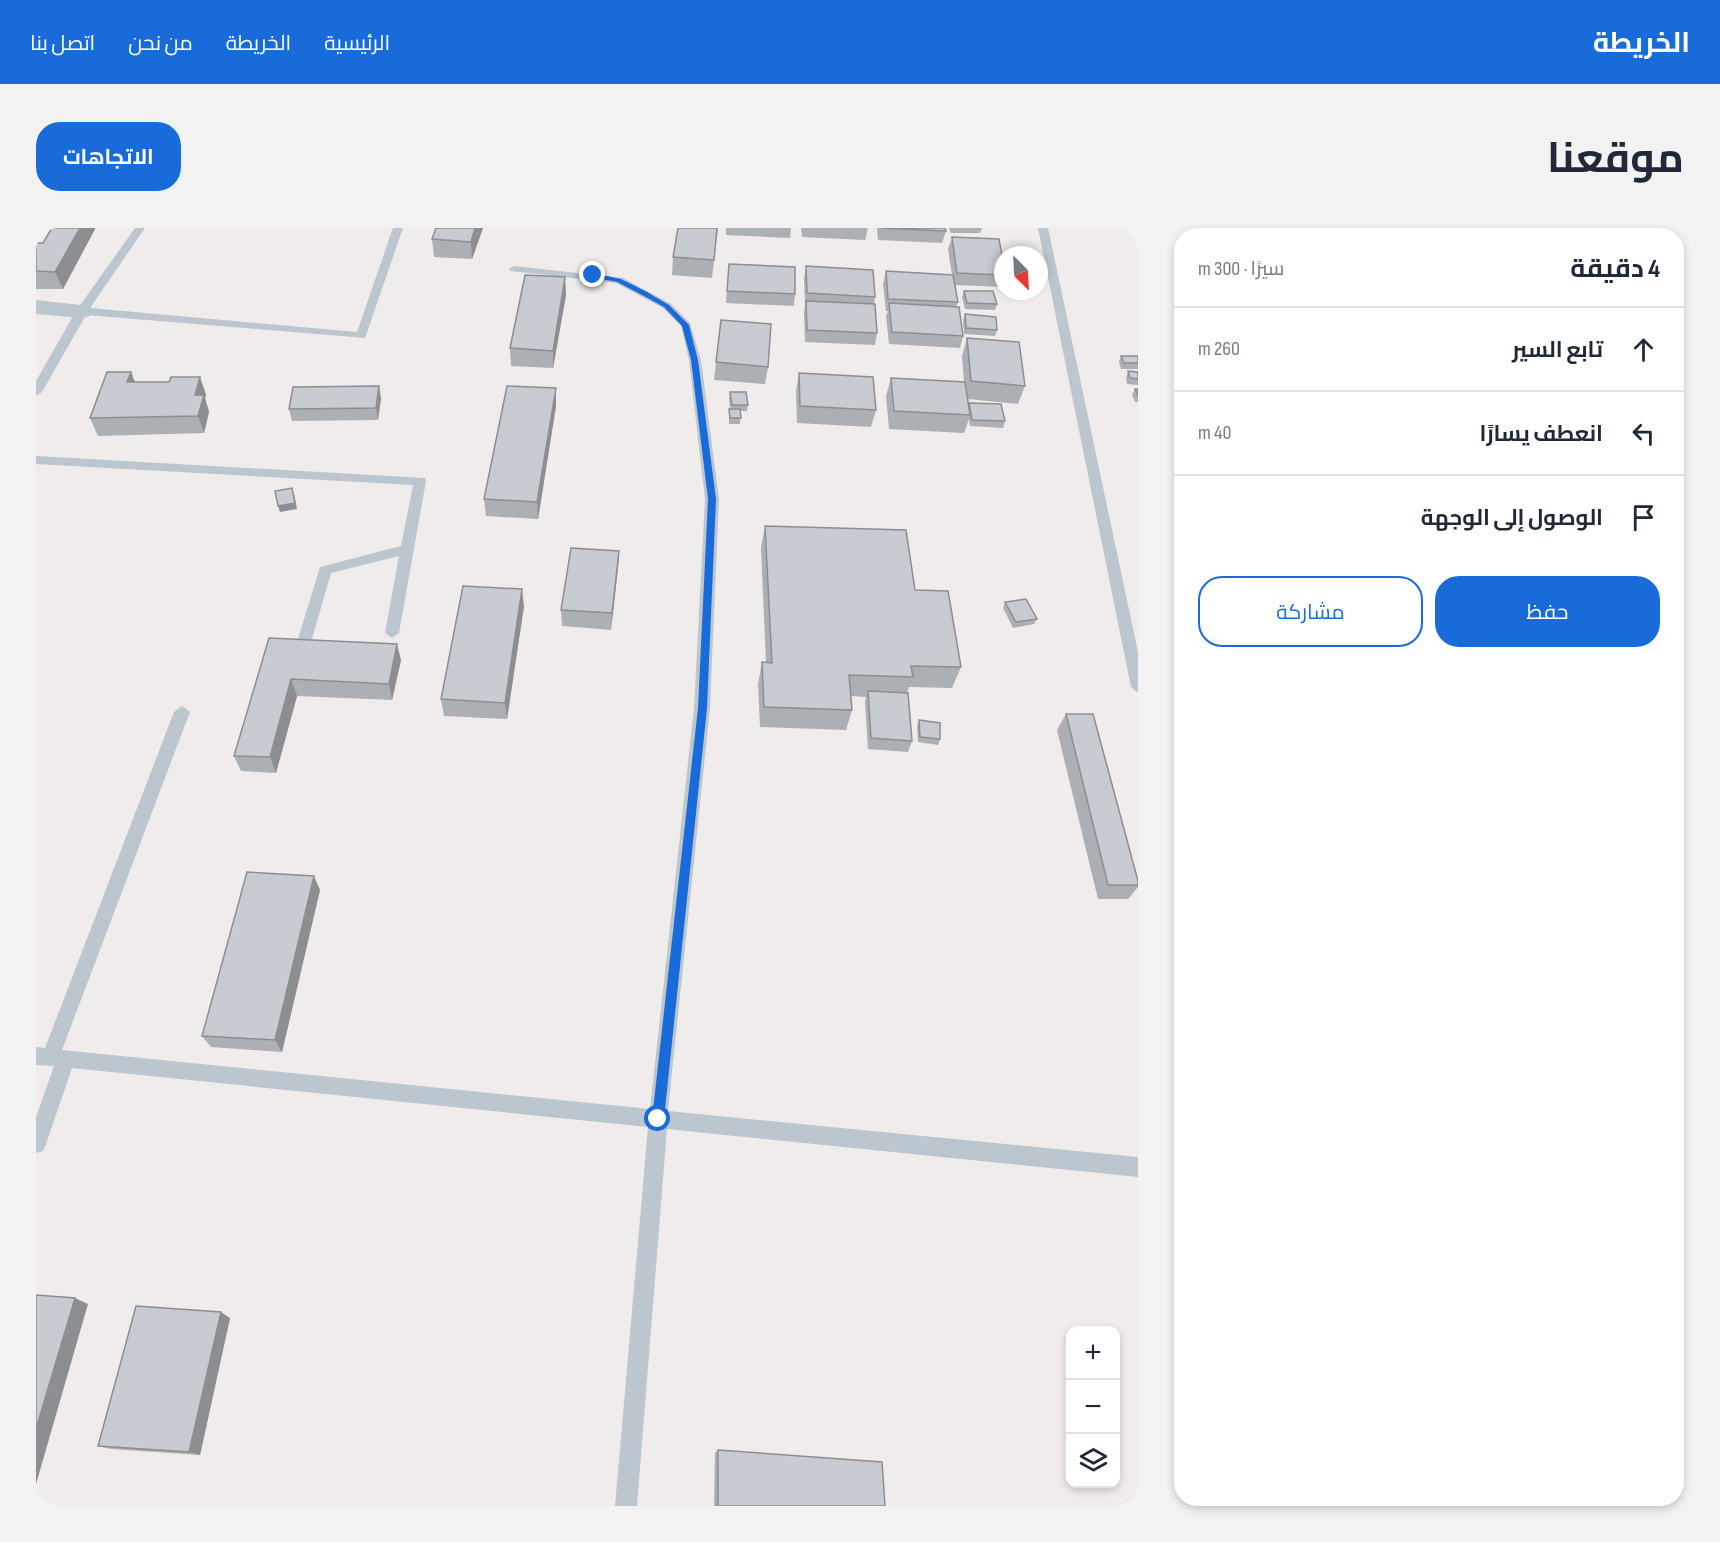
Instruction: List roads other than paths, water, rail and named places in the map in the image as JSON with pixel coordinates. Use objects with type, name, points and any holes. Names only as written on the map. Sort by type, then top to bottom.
[{"type":"street","points":[[36,307],[82,311]]},
{"type":"lane","points":[[36,392],[82,311],[140,228]]},
{"type":"lane","points":[[82,311],[361,336],[398,228]]},
{"type":"lane","points":[[1043,228],[1138,687]]},
{"type":"lane","points":[[514,269],[619,280],[667,306],[686,325],[695,360],[712,499],[703,697],[658,1119],[626,1506]]},
{"type":"lane","points":[[36,460],[420,481],[392,633]]},
{"type":"lane","points":[[305,639],[325,570],[407,549]]},
{"type":"lane","points":[[36,1144],[51,1058],[182,712]]},
{"type":"lane","points":[[51,1058],[1138,1167]]}]
